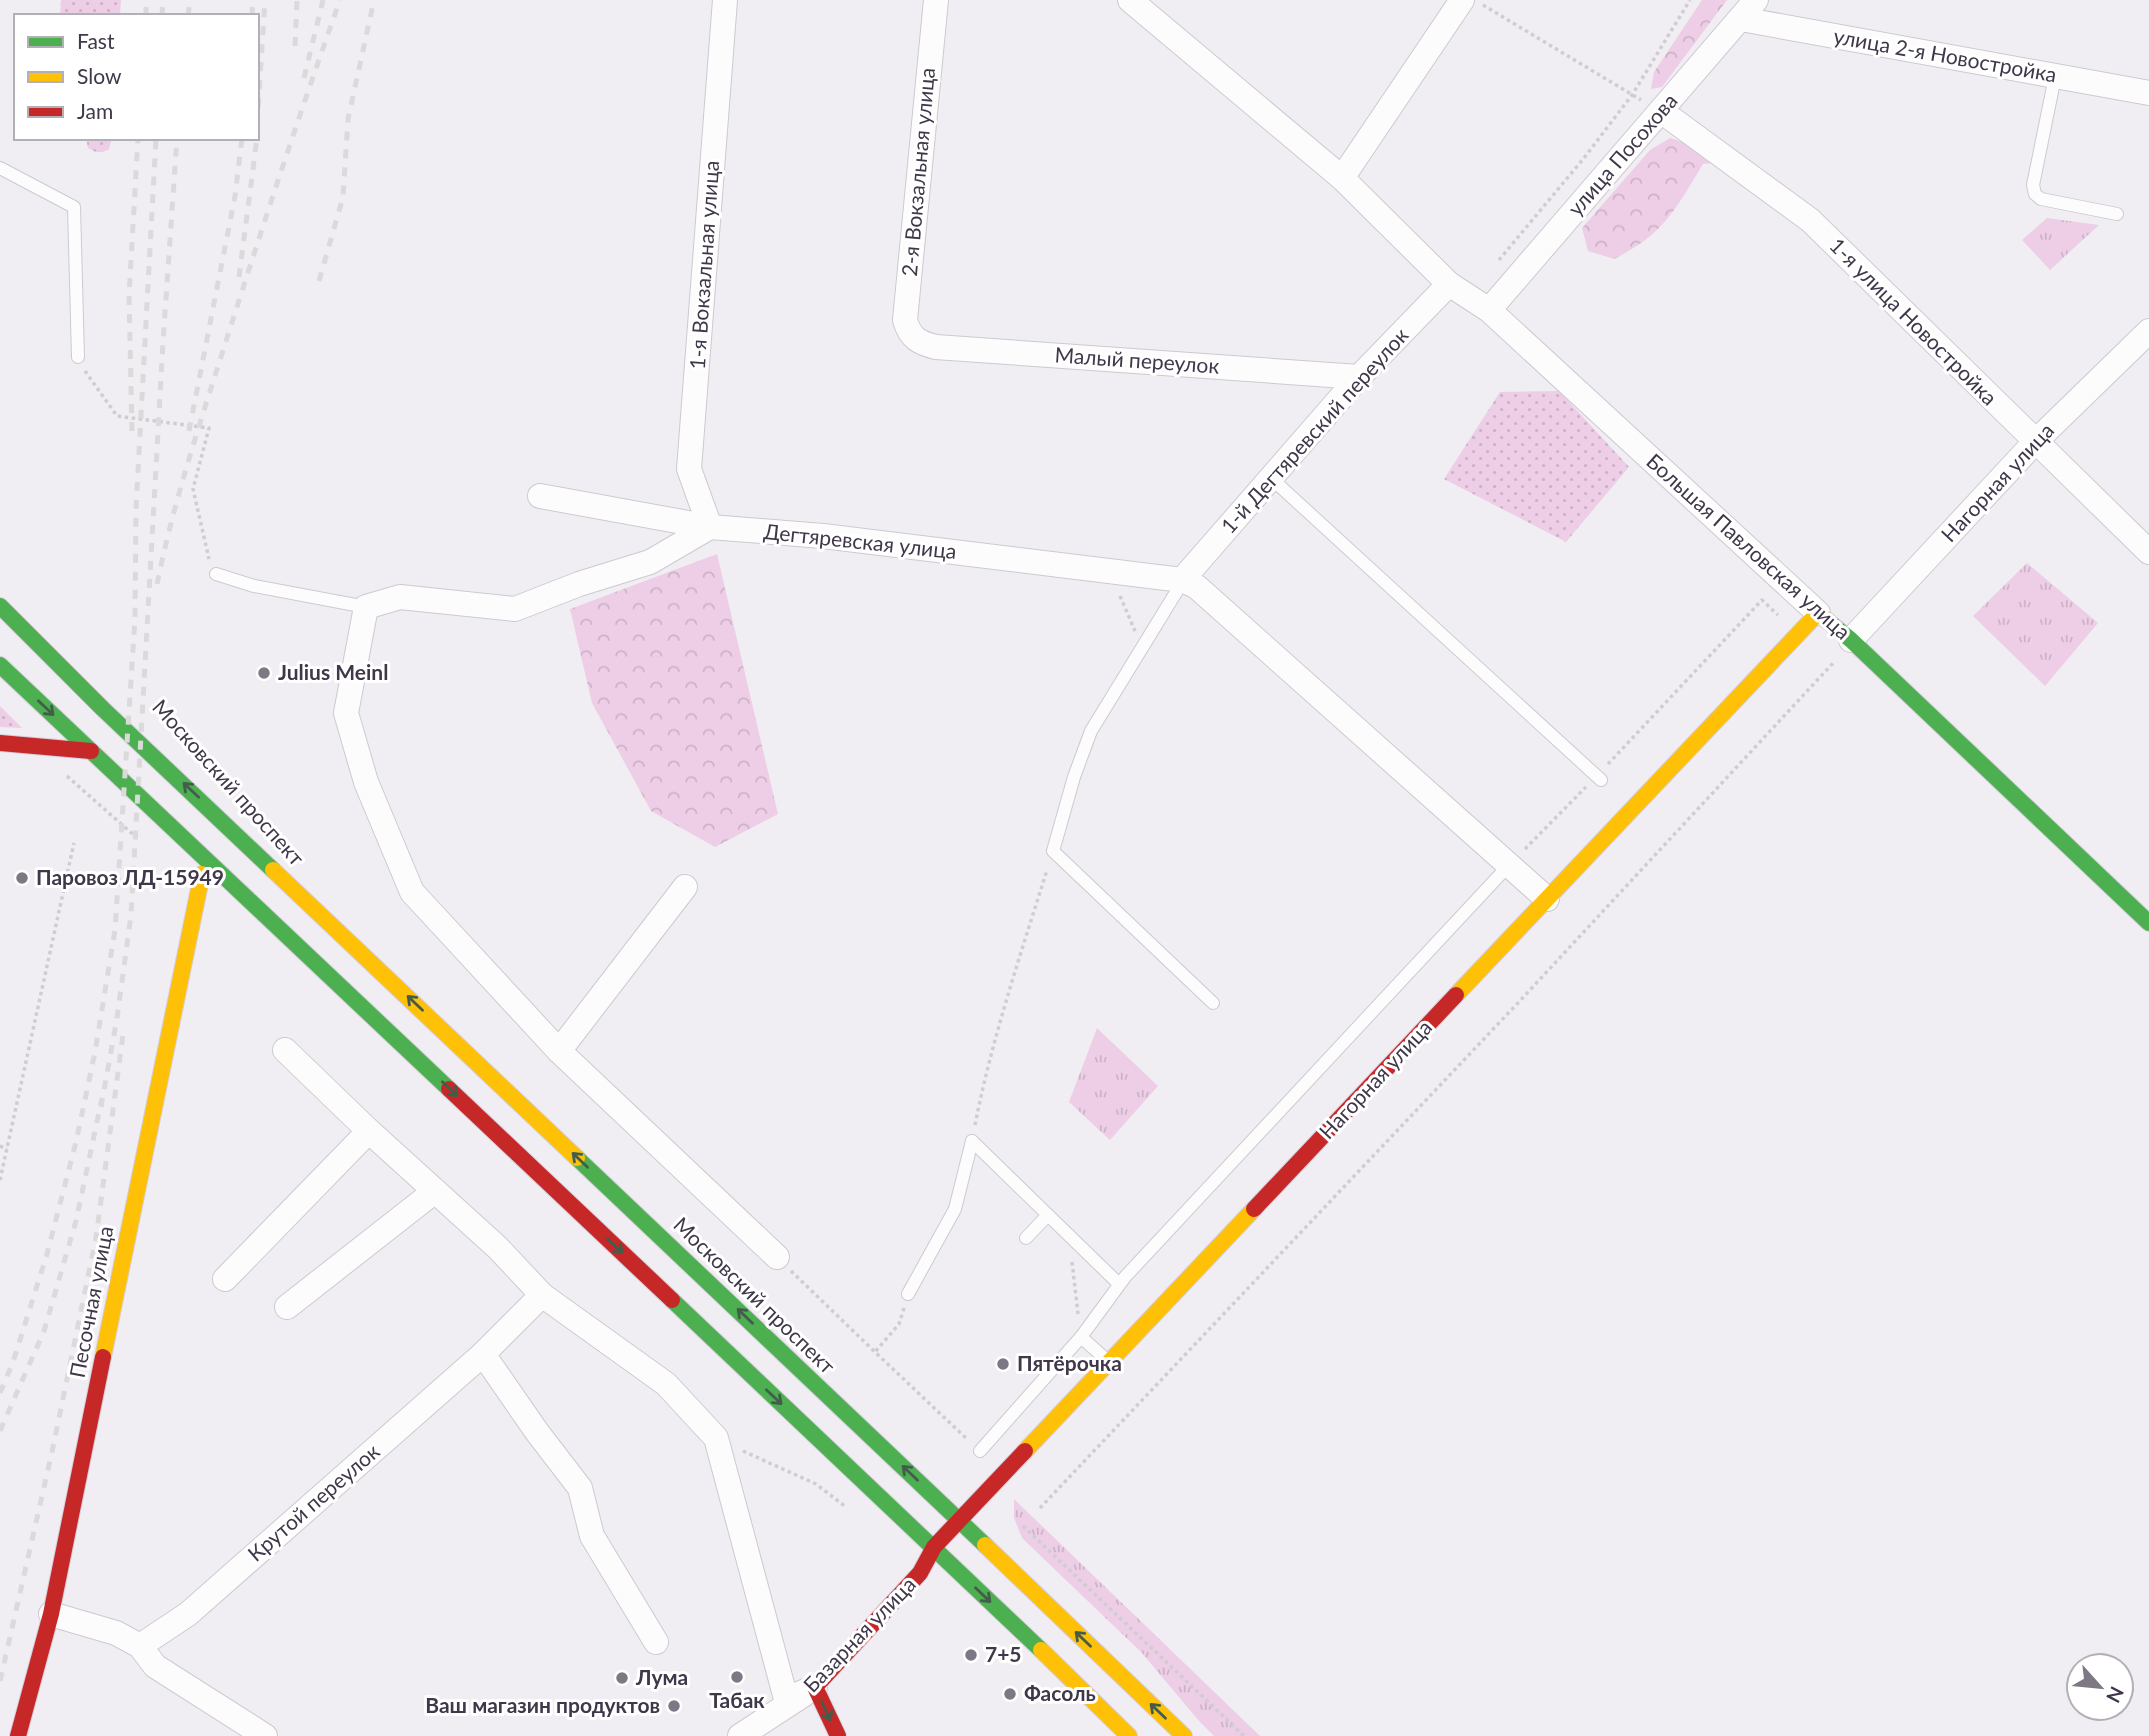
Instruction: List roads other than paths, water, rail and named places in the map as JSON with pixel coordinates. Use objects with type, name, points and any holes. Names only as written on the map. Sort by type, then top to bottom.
[{"type":"main road","points":[[0,601],[75,659]]},
{"type":"main road","name":"Московский проспект","points":[[0,606],[103,709],[1184,1736]]},
{"type":"main road","name":"Большая Павловская улица","points":[[1818,613],[1851,639],[2149,923]]},
{"type":"main road","name":"Нагорная улица","points":[[934,1547],[1818,613]]},
{"type":"main road","points":[[0,665],[934,1547],[1129,1736]]},
{"type":"main road","points":[[0,686],[19,705]]},
{"type":"main road","points":[[45,732],[76,765]]},
{"type":"main road","points":[[0,743],[91,751]]},
{"type":"main road","name":"Московский проспект","points":[[201,779],[294,888]]},
{"type":"main road","points":[[182,860],[293,941]]},
{"type":"main road","name":"Песочная улица","points":[[18,1736],[51,1614],[202,874]]},
{"type":"main road","name":"Базарная улица","points":[[815,1687],[920,1573],[934,1547]]},
{"type":"main road","points":[[815,1687],[838,1736]]},
{"type":"street","name":"1-я Вокзальная улица","points":[[710,527],[689,469],[725,0]]},
{"type":"street","name":"2-я Вокзальная улица","points":[[915,340],[908,331],[905,320],[936,0]]},
{"type":"street","name":"Большая Павловская улица","points":[[1130,0],[1342,178],[1449,284],[1489,310],[1818,613]]},
{"type":"street","points":[[1342,178],[1462,0]]},
{"type":"street","name":"улица 2-я Новостройка","points":[[1748,9],[2055,76],[2149,93]]},
{"type":"street","name":"улица Посохова","points":[[1489,310],[1748,9]]},
{"type":"street","name":"1-я улица Новостройка","points":[[1661,111],[1810,220],[2149,552]]},
{"type":"street","name":"1-й Дегтяревский переулок","points":[[1182,581],[1359,377],[1449,284]]},
{"type":"street","name":"Нагорная улица","points":[[1851,639],[2035,442],[2149,331]]},
{"type":"street","name":"Малый переулок","points":[[915,340],[936,347],[1359,377]]},
{"type":"street","name":"Дегтяревская улица","points":[[540,496],[710,527],[823,536],[1182,581]]},
{"type":"street","points":[[710,527],[650,562],[579,584],[515,609],[400,597],[366,607],[346,713],[366,782],[412,891],[559,1051],[777,1257]]},
{"type":"street","points":[[1182,581],[1197,587],[1547,899]]},
{"type":"street","points":[[559,1051],[685,887]]},
{"type":"street","points":[[285,1050],[369,1131],[498,1248],[542,1295],[666,1384],[716,1438],[786,1699],[815,1687]]},
{"type":"street","points":[[225,1279],[369,1131]]},
{"type":"street","points":[[287,1307],[435,1191]]},
{"type":"street","name":"Крутой переулок","points":[[140,1646],[188,1614],[484,1354],[542,1295]]},
{"type":"street","points":[[484,1354],[537,1433],[580,1488],[592,1536],[656,1642]]},
{"type":"street","points":[[51,1614],[116,1633],[140,1646],[155,1667],[265,1736]]},
{"type":"street","name":"Базарная улица","points":[[741,1736],[815,1687]]},
{"type":"lane","points":[[2055,76],[2034,185],[2035,194],[2041,200],[2117,214]]},
{"type":"lane","points":[[0,168],[74,207],[78,357]]},
{"type":"lane","points":[[1272,479],[1598,778]]},
{"type":"lane","points":[[216,574],[254,586],[366,607]]},
{"type":"lane","points":[[1182,581],[1091,731],[1074,777],[1054,851],[1213,1003]]},
{"type":"lane","points":[[975,1446],[1081,1337],[1119,1284],[1509,865]]},
{"type":"lane","points":[[908,1294],[955,1209],[972,1141],[1119,1284]]},
{"type":"lane","points":[[1026,1238],[1048,1215]]},
{"type":"lane","points":[[1081,1337],[1109,1362]]},
{"type":"railway","points":[[146,0],[146,14]]},
{"type":"railway","points":[[162,14],[163,0]]},
{"type":"railway","points":[[188,14],[190,0]]},
{"type":"railway","points":[[252,14],[253,0]]},
{"type":"railway","points":[[259,94],[265,0]]},
{"type":"railway","points":[[295,46],[297,0]]},
{"type":"railway","points":[[304,78],[323,0]]},
{"type":"railway","points":[[157,584],[171,522],[198,430],[340,0]]},
{"type":"railway","points":[[319,281],[343,197],[348,119],[374,0]]},
{"type":"railway","points":[[132,431],[129,296],[138,140]]},
{"type":"railway","points":[[0,1393],[13,1362],[47,1254],[76,1142],[95,1052],[115,930],[135,618],[136,508],[156,140]]},
{"type":"railway","points":[[101,1107],[131,915],[177,140]]},
{"type":"railway","points":[[189,431],[235,196],[242,140]]},
{"type":"railway","points":[[239,277],[257,140]]},
{"type":"railway","points":[[0,1681],[52,1452],[96,1238],[124,1027]]},
{"type":"railway","points":[[0,1431],[44,1331],[76,1221],[102,1098]]},
{"type":"place","name":"Julius Meinl","points":[[264,673]]},
{"type":"place","name":"Паровоз ЛД-15949","points":[[22,878]]},
{"type":"place","name":"Пятёрочка","points":[[1003,1364]]},
{"type":"place","name":"7+5","points":[[971,1655]]},
{"type":"place","name":"Табак","points":[[737,1677]]},
{"type":"place","name":"Лума","points":[[622,1678]]},
{"type":"place","name":"Фасоль","points":[[1010,1694]]},
{"type":"place","name":"Ваш магазин продуктов","points":[[674,1706]]}]
